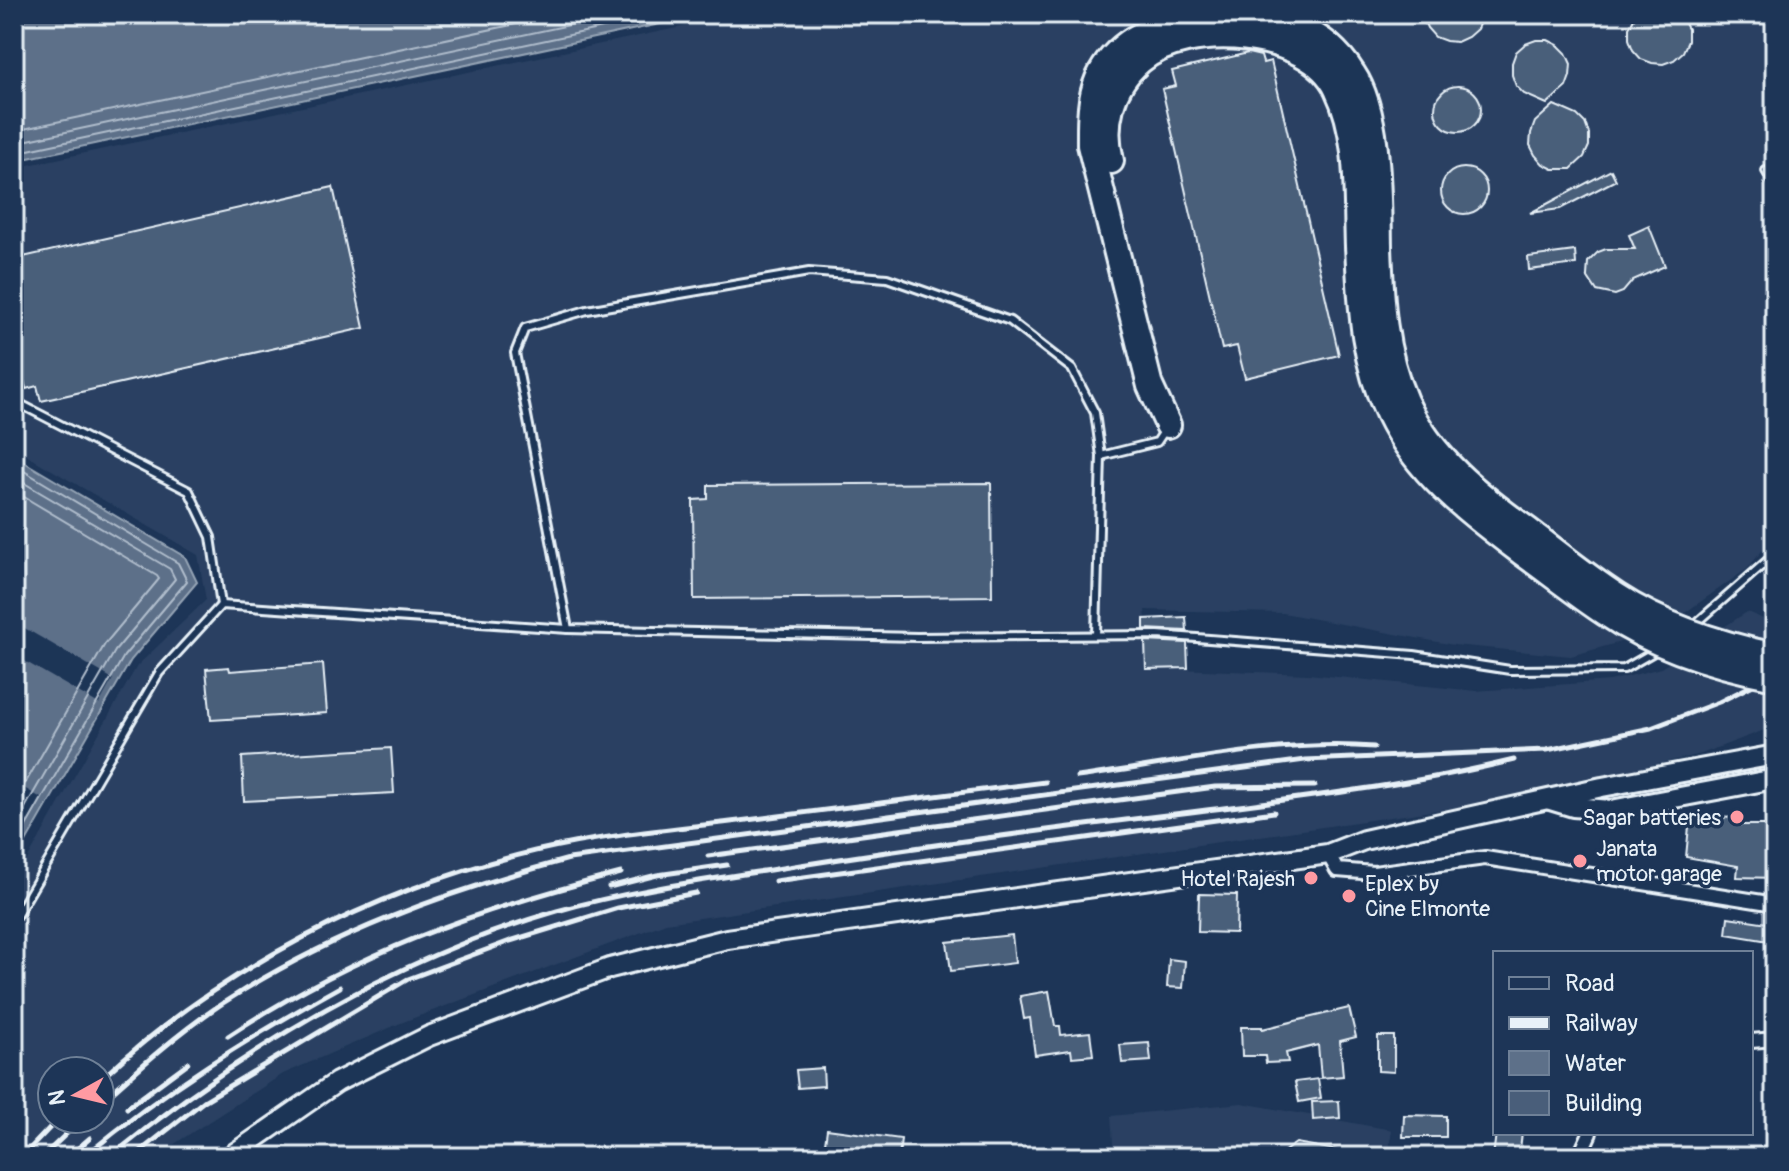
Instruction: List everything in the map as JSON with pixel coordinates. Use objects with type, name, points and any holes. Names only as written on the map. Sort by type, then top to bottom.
[{"type":"highway","points":[[1168,425],[1150,386],[1090,145],[1090,110],[1099,78],[1118,52],[1139,35],[1175,21],[1221,15],[1267,18],[1301,28],[1332,47],[1355,76],[1369,115],[1376,164],[1364,337],[1377,387],[1398,432],[1441,489],[1605,614],[1683,652],[1775,677]]},
{"type":"highway","points":[[1369,246],[1397,380],[1428,440],[1456,474],[1617,596],[1690,632],[1775,656]]},
{"type":"main road","points":[[229,1157],[337,1082],[429,1036],[610,968],[727,939],[1328,854],[1364,840],[1602,787],[1775,755]]},
{"type":"main road","points":[[1548,799],[1573,807],[1611,810],[1775,779]]},
{"type":"street","points":[[1328,854],[1337,870],[1347,872],[1374,873],[1485,858],[1775,904]]},
{"type":"street","points":[[1753,1041],[1775,1039]]},
{"type":"street","points":[[1579,1157],[1589,1135]]},
{"type":"lane","points":[[1766,171],[1775,186]]},
{"type":"lane","points":[[568,629],[515,353],[525,328],[587,310],[809,272],[887,278],[1010,321],[1072,369],[1095,413],[1101,456],[1096,635]]},
{"type":"lane","points":[[22,405],[189,491],[211,537],[221,605]]},
{"type":"lane","points":[[1101,456],[1157,442],[1168,425]]},
{"type":"lane","points":[[221,605],[568,629],[917,637],[1158,635],[1414,655],[1510,670],[1624,669],[1679,638],[1775,554]]},
{"type":"lane","points":[[14,920],[159,673],[221,605]]},
{"type":"shaded area","points":[[743,14],[1775,14],[1775,535],[1747,569],[1659,631],[1571,656],[1454,645],[1283,613],[1145,610],[1151,668],[1308,674],[1476,691],[1610,681],[1661,668],[1747,612],[1775,624],[1775,726],[1701,754],[1493,802],[666,923],[403,1022],[283,1074],[154,1157],[14,1157],[14,883],[137,666],[206,600],[198,555],[14,448],[14,168]]},
{"type":"shaded area","points":[[1242,1103],[1392,1130],[1388,1157],[1114,1157],[1111,1116]]},
{"type":"water","points":[[14,14],[707,14],[14,161]]},
{"type":"water","points":[[14,456],[185,557],[197,582],[131,660],[14,863]]},
{"type":"pier","points":[[14,622],[113,679],[99,704],[14,655]]},
{"type":"pier","points":[[14,782],[41,798],[28,821],[14,813]]},
{"type":"building","points":[[1421,14],[1483,14],[1477,29],[1457,42],[1435,37]]},
{"type":"building","points":[[1636,14],[1680,14],[1688,29],[1688,41],[1683,52],[1663,64],[1641,59],[1629,39],[1629,28]]},
{"type":"building","points":[[1536,40],[1548,40],[1558,45],[1571,64],[1566,87],[1547,104],[1524,94],[1516,86],[1512,75],[1516,52]]},
{"type":"building","points":[[1248,53],[1261,56],[1263,63],[1271,61],[1339,355],[1245,378],[1237,346],[1222,349],[1162,89],[1176,86],[1172,71]]},
{"type":"building","points":[[1458,86],[1475,92],[1481,109],[1475,126],[1458,132],[1441,126],[1435,109],[1441,92]]},
{"type":"building","points":[[1554,105],[1577,115],[1585,123],[1589,134],[1589,146],[1584,157],[1571,169],[1553,169],[1543,164],[1530,145],[1535,122]]},
{"type":"building","points":[[1464,168],[1481,174],[1487,191],[1481,208],[1464,214],[1447,208],[1441,191],[1447,174]]},
{"type":"building","points":[[1611,170],[1616,180],[1560,209],[1530,213]]},
{"type":"building","points":[[333,187],[364,328],[41,401],[37,386],[26,389],[14,337],[14,259]]},
{"type":"building","points":[[1649,226],[1665,266],[1633,280],[1623,292],[1615,295],[1597,291],[1587,276],[1588,262],[1606,249],[1635,249],[1629,235]]},
{"type":"building","points":[[1575,251],[1576,264],[1529,270],[1528,257]]},
{"type":"building","points":[[991,483],[992,596],[694,599],[693,500],[708,499],[708,485]]},
{"type":"building","points":[[1186,617],[1187,631],[1144,629],[1144,619]]},
{"type":"building","points":[[1145,641],[1187,643],[1188,668],[1146,669]]},
{"type":"building","points":[[323,664],[327,713],[211,720],[206,669],[229,667],[230,671]]},
{"type":"building","points":[[391,748],[394,793],[244,801],[242,757]]},
{"type":"building","points":[[1690,816],[1735,818],[1735,825],[1775,825],[1775,878],[1737,877],[1738,866],[1686,857]]},
{"type":"building","points":[[1199,894],[1237,895],[1236,933],[1198,932]]},
{"type":"building","points":[[1728,917],[1775,924],[1775,942],[1726,934]]},
{"type":"building","points":[[1012,935],[1015,963],[951,971],[947,942]]},
{"type":"building","points":[[1169,959],[1185,961],[1183,988],[1167,987]]},
{"type":"building","points":[[1049,991],[1055,1026],[1060,1026],[1061,1035],[1090,1032],[1093,1055],[1072,1057],[1071,1050],[1035,1055],[1030,1018],[1024,1019],[1020,996]]},
{"type":"building","points":[[1349,1008],[1356,1037],[1340,1041],[1343,1076],[1321,1078],[1318,1045],[1286,1053],[1288,1062],[1266,1063],[1265,1056],[1242,1056],[1241,1027],[1262,1029]]},
{"type":"building","points":[[1378,1036],[1394,1036],[1394,1072],[1378,1071]]},
{"type":"building","points":[[1149,1043],[1151,1061],[1122,1063],[1120,1045]]},
{"type":"building","points":[[823,1068],[824,1086],[798,1088],[796,1070]]},
{"type":"building","points":[[1318,1079],[1321,1098],[1299,1102],[1295,1082]]},
{"type":"building","points":[[1339,1101],[1340,1118],[1313,1120],[1312,1102]]},
{"type":"building","points":[[1404,1115],[1446,1116],[1446,1137],[1403,1137]]},
{"type":"building","points":[[827,1129],[901,1139],[899,1157],[824,1151]]},
{"type":"building","points":[[1496,1135],[1522,1135],[1519,1157],[1493,1157]]},
{"type":"building","points":[[1296,1143],[1336,1150],[1335,1157],[1276,1157]]},
{"type":"railway","points":[[116,1089],[207,1014],[263,978],[305,956],[434,900],[569,859],[1305,760],[1547,750],[1651,728],[1719,702],[1775,674]]},
{"type":"railway","points":[[1077,777],[1301,746],[1374,747]]},
{"type":"railway","points":[[110,1157],[213,1080],[321,1012],[436,954],[557,911],[636,892],[717,878],[980,839],[1272,802],[1434,777],[1514,760]]},
{"type":"railway","points":[[116,1066],[197,1002],[303,938],[417,887],[475,867],[560,845],[611,837],[1045,782]]},
{"type":"railway","points":[[708,856],[1215,787],[1315,786]]},
{"type":"railway","points":[[775,881],[1274,812]]},
{"type":"railway","points":[[609,887],[657,875],[727,865]]},
{"type":"railway","points":[[228,1036],[322,981],[417,937],[517,902],[621,873]]},
{"type":"railway","points":[[133,1157],[204,1101],[408,979],[510,941],[618,908],[696,893]]},
{"type":"railway","points":[[84,1157],[145,1109],[208,1066],[340,987]]},
{"type":"railway","points":[[127,1108],[188,1063]]},
{"type":"railway","points":[[22,1157],[43,1135]]},
{"type":"railway","points":[[42,1157],[65,1135]]},
{"type":"railway","points":[[68,1157],[90,1138]]},
{"type":"place","name":"Sagar batteries","points":[[1737,817]]},
{"type":"place","name":"Janata motor garage","points":[[1580,861]]},
{"type":"place","name":"Hotel Rajesh","points":[[1311,878]]},
{"type":"place","name":"Eplex by Cine Elmonte","points":[[1349,896]]}]
